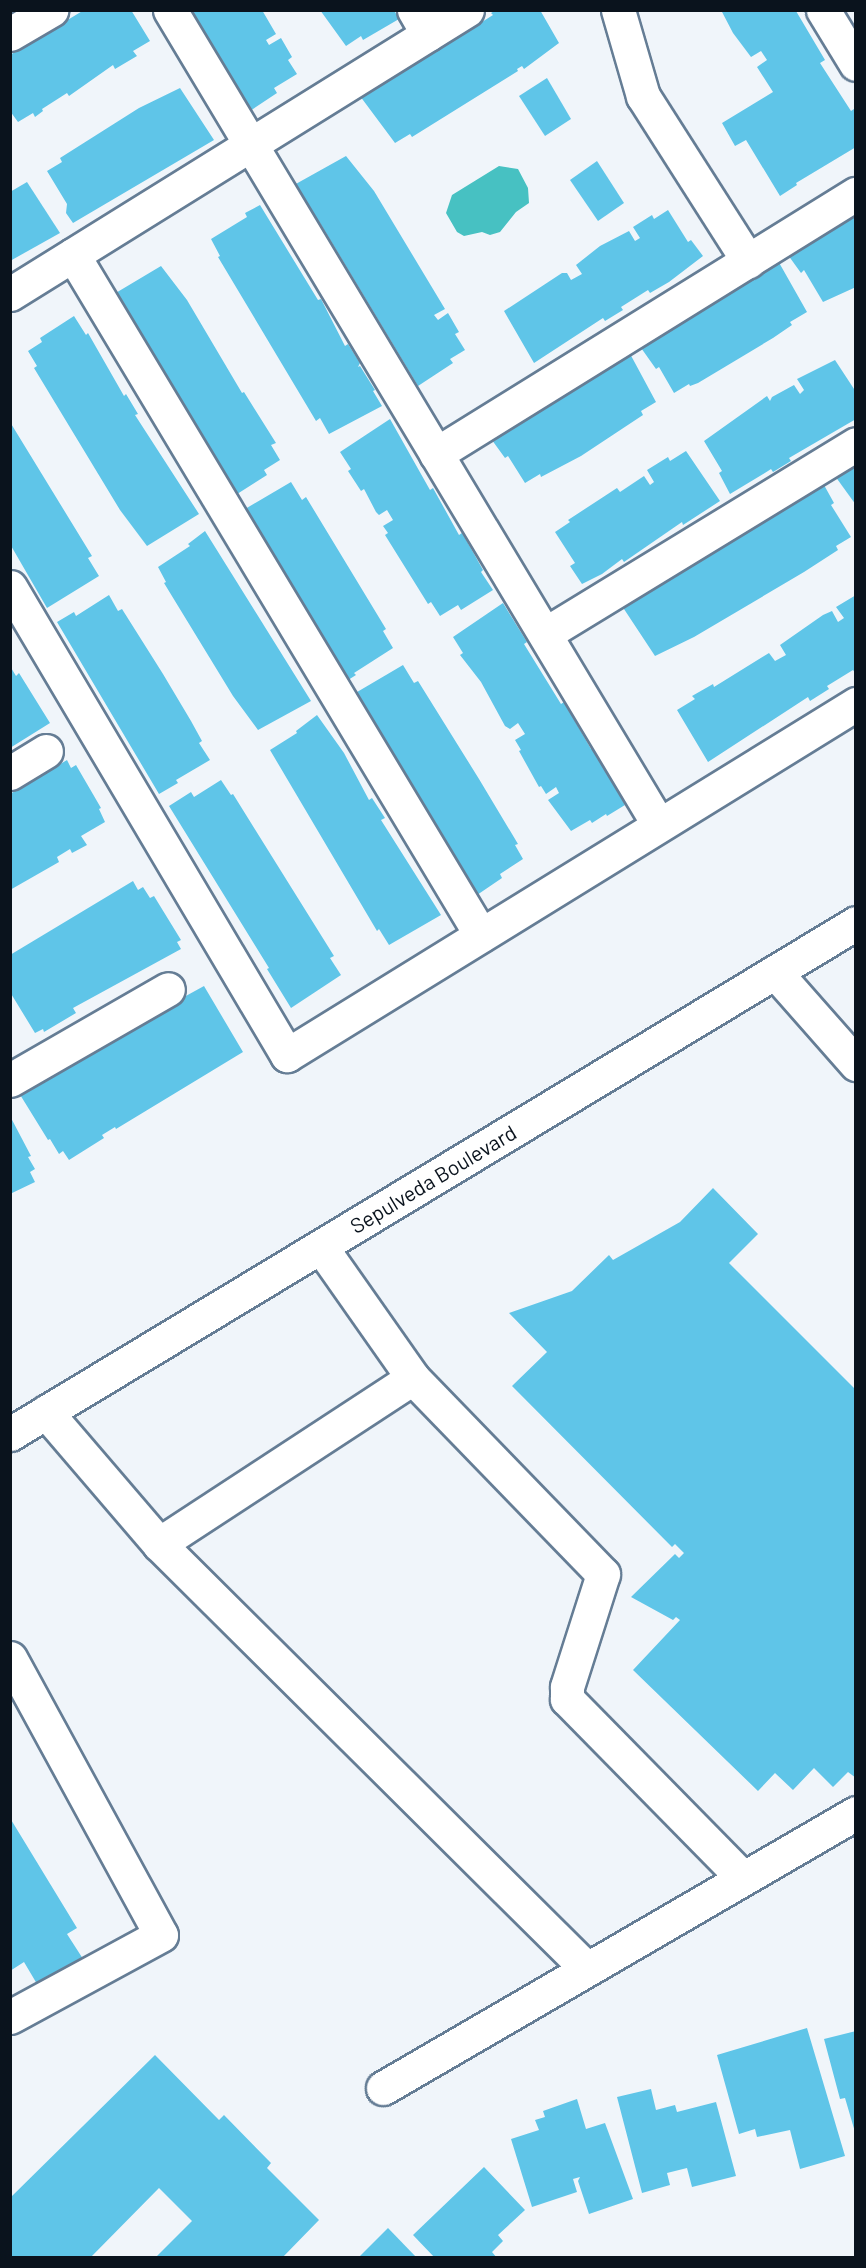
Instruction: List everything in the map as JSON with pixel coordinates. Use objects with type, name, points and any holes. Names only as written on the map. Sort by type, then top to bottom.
[{"type":"street","points":[[10,34],[51,10]]},
{"type":"street","points":[[170,10],[659,825]]},
{"type":"street","points":[[10,294],[251,145],[421,22],[467,10]]},
{"type":"street","points":[[618,10],[643,96],[748,261]]},
{"type":"street","points":[[823,10],[855,64]]},
{"type":"street","points":[[436,454],[855,194]]},
{"type":"street","points":[[73,255],[481,935]]},
{"type":"street","points":[[545,633],[855,444]]},
{"type":"street","points":[[10,587],[287,1055],[855,704]]},
{"type":"street","points":[[10,773],[46,752]]},
{"type":"street","name":"Sepulveda Boulevard","points":[[10,1434],[855,924]]},
{"type":"street","points":[[775,972],[855,1064]]},
{"type":"street","points":[[10,1080],[168,989]]},
{"type":"street","points":[[321,1247],[413,1378],[603,1574],[567,1686],[567,1699],[743,1878]]},
{"type":"street","points":[[159,1544],[413,1378]]},
{"type":"street","points":[[46,1412],[159,1544],[587,1969]]},
{"type":"street","points":[[10,1658],[161,1935],[10,2017]]},
{"type":"street","points":[[383,2088],[855,1814]]},
{"type":"water","points":[[499,166],[518,169],[528,188],[529,203],[516,212],[500,232],[490,235],[482,232],[464,236],[457,232],[446,213],[452,195]]},
{"type":"building","points":[[84,10],[131,10],[150,41],[133,51],[137,56],[115,69],[113,65],[69,96],[67,93],[42,109],[43,111],[35,117],[33,113],[18,122],[10,111],[10,55]]},
{"type":"building","points":[[190,10],[262,10],[276,34],[266,40],[269,45],[281,38],[292,57],[288,60],[297,74],[274,88],[277,93],[250,111]]},
{"type":"building","points":[[320,10],[394,10],[399,19],[363,40],[361,36],[346,46]]},
{"type":"building","points":[[496,10],[540,10],[559,43],[524,69],[522,66],[517,69],[518,71],[412,137],[410,134],[395,143],[360,96],[415,56],[418,61],[445,45],[442,40],[460,29],[463,34],[493,15],[491,13]]},
{"type":"building","points":[[721,10],[796,11],[825,60],[820,63],[851,111],[854,109],[856,111],[856,147],[796,183],[797,185],[780,196],[746,140],[735,146],[722,123],[773,92],[757,67],[767,60],[761,51],[751,57],[733,33]]},
{"type":"building","points":[[547,78],[571,119],[545,136],[519,96]]},
{"type":"building","points":[[180,88],[214,140],[73,223],[66,213],[67,204],[47,171],[62,162],[60,158],[139,108]]},
{"type":"building","points":[[346,156],[374,191],[445,309],[434,315],[438,320],[448,313],[459,332],[455,334],[465,350],[450,359],[453,363],[418,386],[320,223],[317,225],[294,185]]},
{"type":"building","points":[[597,161],[624,203],[598,221],[570,180]]},
{"type":"building","points":[[27,182],[60,233],[10,261],[10,192]]},
{"type":"building","points":[[260,205],[318,300],[321,299],[345,346],[348,344],[360,363],[358,367],[360,366],[375,390],[373,391],[382,406],[329,434],[320,418],[316,421],[218,257],[220,256],[211,239],[247,217],[245,213]]},
{"type":"building","points":[[668,210],[688,242],[691,240],[703,256],[669,282],[650,293],[648,290],[621,307],[623,310],[605,321],[603,318],[534,363],[504,311],[562,273],[567,273],[571,280],[582,274],[576,265],[600,246],[629,231],[635,241],[640,238],[633,227],[652,215],[654,219]]},
{"type":"building","points":[[856,213],[856,287],[823,302],[804,270],[801,273],[788,255]]},
{"type":"building","points":[[777,259],[807,312],[790,322],[792,325],[773,338],[698,383],[690,386],[689,384],[674,393],[659,367],[656,369],[639,345]]},
{"type":"building","points":[[161,266],[187,300],[242,393],[244,392],[276,443],[271,445],[280,460],[264,470],[267,475],[234,496],[109,297]]},
{"type":"building","points":[[74,316],[86,335],[88,333],[124,396],[126,394],[138,414],[135,415],[199,514],[147,546],[120,510],[34,368],[37,366],[28,351],[42,342],[40,338]]},
{"type":"building","points":[[628,350],[656,402],[641,411],[643,415],[581,456],[525,483],[508,456],[505,458],[489,436]]},
{"type":"building","points":[[835,360],[856,392],[856,419],[789,458],[791,461],[773,472],[771,469],[730,494],[719,473],[722,471],[704,441],[767,396],[770,401],[772,397],[794,385],[800,394],[804,390],[797,379]]},
{"type":"building","points":[[390,419],[430,490],[433,488],[459,535],[462,533],[483,570],[481,572],[493,590],[461,610],[458,605],[440,616],[431,602],[428,604],[385,535],[388,533],[383,526],[393,520],[387,510],[379,515],[376,512],[364,489],[361,491],[348,471],[351,469],[340,452]]},
{"type":"building","points":[[10,422],[92,556],[88,558],[99,576],[47,608],[10,544]]},
{"type":"building","points":[[686,451],[720,501],[683,525],[682,522],[624,562],[622,559],[602,574],[582,584],[570,566],[575,563],[555,532],[570,522],[568,520],[617,488],[620,492],[644,476],[650,485],[654,482],[647,470],[668,457],[670,461]]},
{"type":"building","points":[[856,463],[856,505],[835,476]]},
{"type":"building","points":[[291,482],[302,500],[306,497],[386,629],[383,631],[393,648],[354,673],[356,675],[345,682],[240,512]]},
{"type":"building","points":[[824,485],[834,503],[831,505],[851,537],[836,546],[838,550],[804,572],[694,637],[655,656],[622,606]]},
{"type":"building","points":[[205,531],[311,701],[258,730],[233,696],[164,583],[166,582],[158,567],[190,546],[188,544]]},
{"type":"building","points":[[109,595],[118,611],[122,609],[163,674],[202,741],[199,743],[210,760],[176,780],[178,783],[159,794],[57,622],[74,612],[76,616]]},
{"type":"building","points":[[856,595],[856,674],[853,670],[827,686],[829,689],[810,701],[808,697],[708,762],[677,710],[695,699],[692,696],[713,684],[714,687],[769,653],[775,661],[786,655],[780,645],[823,615],[832,611],[838,622],[844,618],[836,607]]},
{"type":"building","points":[[503,603],[527,642],[524,644],[561,704],[564,702],[591,749],[593,748],[625,805],[607,816],[606,814],[592,823],[590,820],[571,831],[548,800],[559,793],[556,787],[546,794],[541,786],[539,787],[519,751],[521,750],[515,740],[525,734],[518,723],[510,729],[505,726],[481,682],[460,655],[463,653],[453,637]]},
{"type":"building","points":[[403,665],[414,683],[418,681],[479,779],[518,844],[515,845],[523,859],[500,874],[502,878],[477,895],[452,859],[455,857],[352,695]]},
{"type":"building","points":[[10,666],[16,676],[19,673],[50,723],[10,748]]},
{"type":"building","points":[[317,715],[344,753],[369,800],[372,798],[385,818],[381,820],[441,915],[389,945],[379,929],[377,931],[270,750],[297,733],[296,731]]},
{"type":"building","points":[[67,760],[71,768],[76,765],[101,808],[99,809],[105,822],[81,836],[87,845],[72,853],[70,849],[57,857],[59,862],[10,890],[10,794]]},
{"type":"building","points":[[221,780],[231,795],[233,794],[334,956],[330,958],[341,975],[291,1008],[267,969],[269,968],[169,806],[191,792],[194,797]]},
{"type":"building","points":[[133,881],[138,890],[143,887],[150,898],[154,896],[181,940],[177,942],[181,949],[73,1008],[76,1013],[44,1032],[43,1029],[35,1033],[10,992],[10,955]]},
{"type":"building","points":[[204,986],[243,1052],[116,1129],[115,1127],[102,1135],[104,1138],[69,1160],[63,1151],[59,1154],[19,1093],[82,1055],[85,1059],[163,1012],[159,1006],[182,993],[184,997]]},
{"type":"building","points":[[10,1116],[31,1156],[28,1157],[35,1169],[30,1172],[35,1182],[10,1194]]},
{"type":"building","points":[[713,1188],[758,1234],[729,1263],[856,1390],[856,1778],[848,1772],[833,1787],[814,1768],[793,1790],[775,1773],[758,1791],[633,1670],[680,1620],[676,1617],[673,1620],[631,1597],[675,1554],[679,1558],[684,1553],[675,1544],[672,1547],[512,1386],[547,1352],[509,1313],[572,1291],[609,1255],[613,1260],[680,1222]]},
{"type":"building","points":[[10,1818],[77,1928],[67,1934],[85,1962],[40,1989],[24,1962],[10,1971]]},
{"type":"building","points":[[807,2028],[845,2156],[800,2169],[790,2130],[757,2137],[755,2129],[739,2134],[717,2055]]},
{"type":"building","points":[[856,2031],[855,2132],[845,2098],[840,2099],[824,2039]]},
{"type":"building","points":[[155,2055],[219,2120],[224,2115],[271,2163],[267,2168],[319,2220],[282,2258],[155,2258],[192,2221],[159,2188],[90,2258],[10,2258],[10,2198]]},
{"type":"building","points":[[651,2089],[656,2110],[675,2105],[677,2112],[716,2102],[736,2176],[692,2187],[687,2168],[667,2173],[670,2185],[642,2193],[617,2097]]},
{"type":"building","points":[[577,2099],[586,2129],[605,2123],[633,2199],[589,2214],[578,2181],[580,2177],[573,2179],[577,2192],[532,2207],[511,2139],[539,2130],[535,2120],[545,2117],[543,2111]]},
{"type":"building","points":[[484,2167],[525,2210],[498,2235],[503,2241],[492,2252],[497,2258],[435,2258],[413,2235]]},
{"type":"building","points":[[388,2228],[417,2258],[358,2258]]}]
